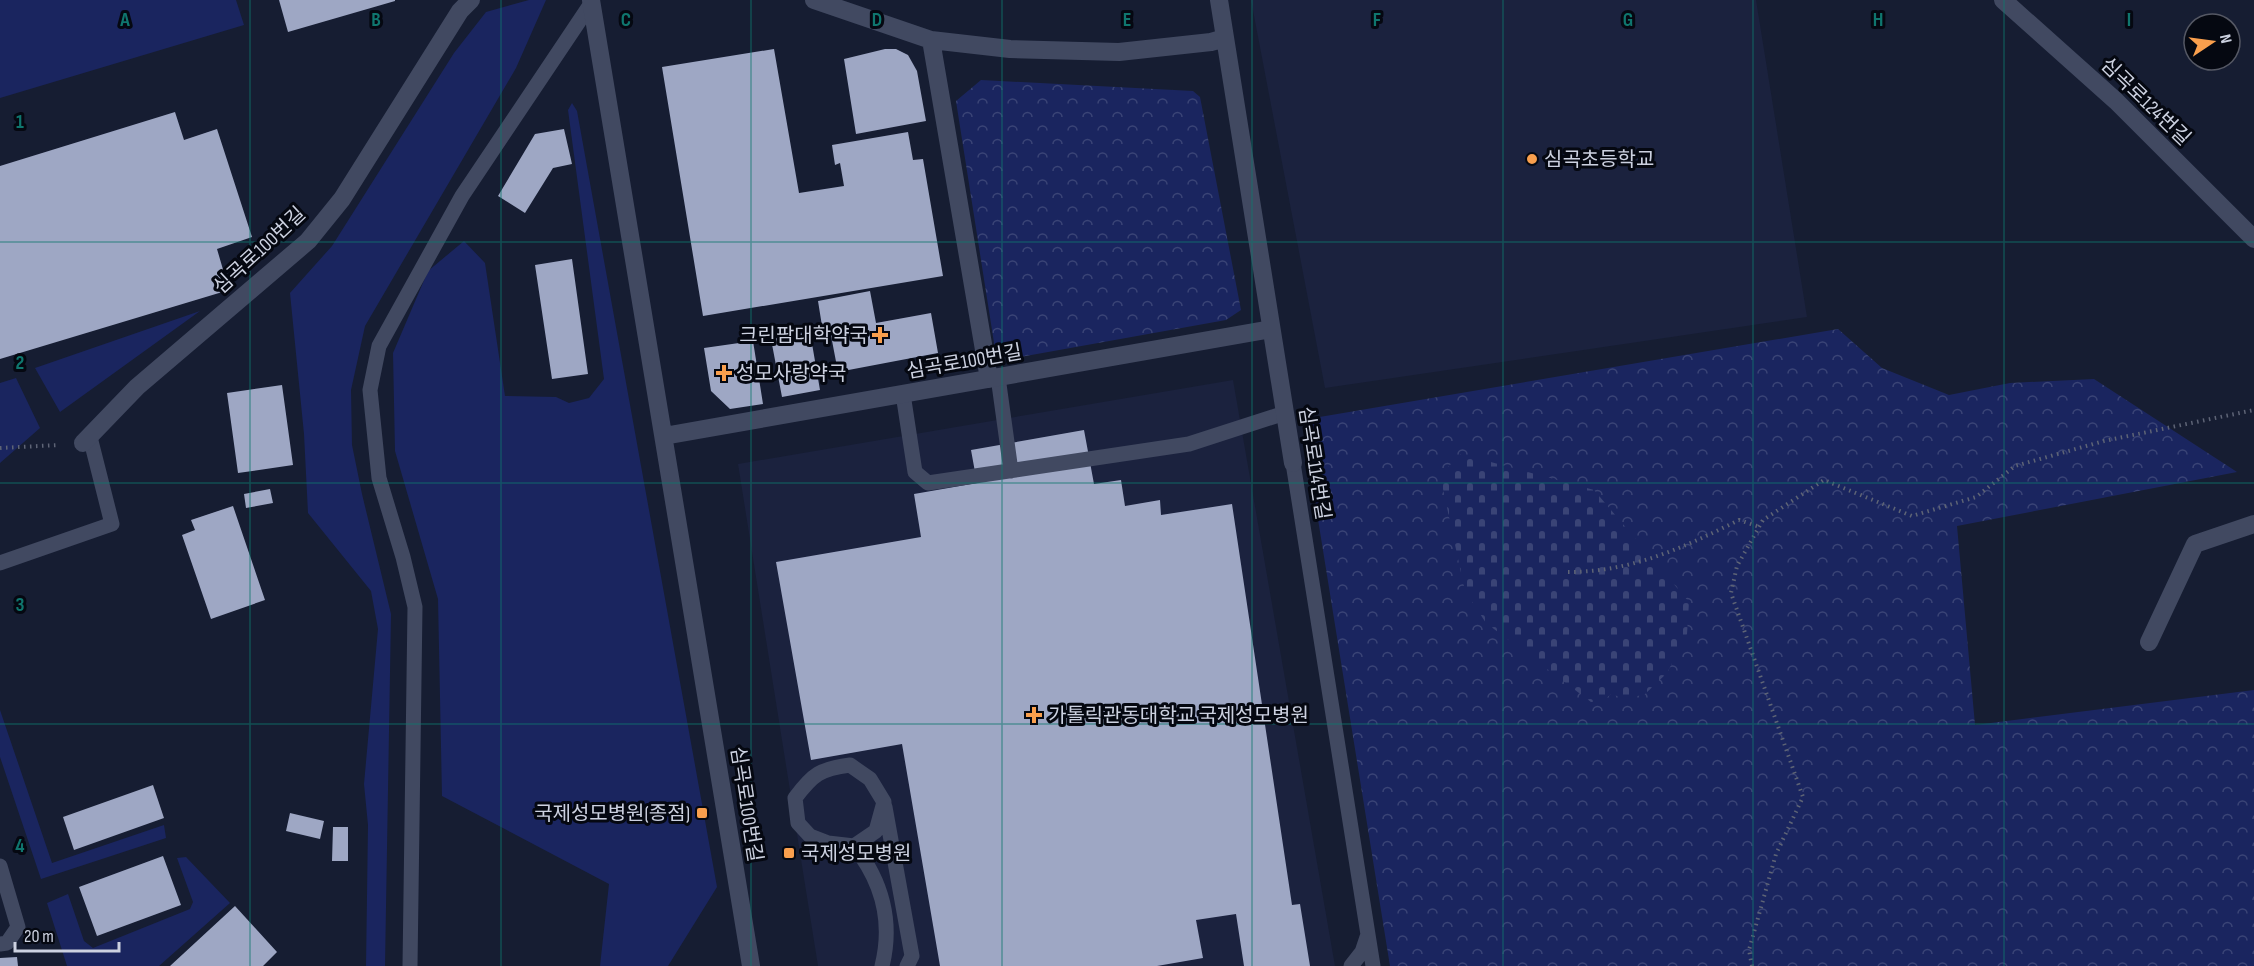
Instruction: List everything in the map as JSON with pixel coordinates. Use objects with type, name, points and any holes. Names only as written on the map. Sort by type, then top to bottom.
[{"type":"street","name":"심곡로100번길","points":[[87,440],[137,387],[308,241],[342,199],[460,11],[471,0]]},
{"type":"street","points":[[814,0],[931,40],[1010,50],[1119,52],[1211,42],[1225,38]]},
{"type":"street","name":"심곡로114번길","points":[[1219,0],[1293,463]]},
{"type":"street","name":"심곡로124번길","points":[[2003,0],[2116,101],[2254,239]]},
{"type":"street","name":"심곡로100번길","points":[[592,1],[751,966]]},
{"type":"street","points":[[931,40],[993,378]]},
{"type":"street","name":"심곡로100번길","points":[[664,436],[1271,329]]},
{"type":"street","points":[[2149,642],[2195,544],[2254,524]]},
{"type":"lane","points":[[410,966],[415,607],[403,557],[379,478],[370,390],[380,346],[462,196],[592,1]]},
{"type":"lane","points":[[993,378],[1011,471]]},
{"type":"lane","points":[[903,394],[915,472],[928,483],[1189,444],[1285,413]]},
{"type":"lane","points":[[0,563],[112,524],[87,440]]},
{"type":"lane","name":"심곡로114번길","points":[[1293,463],[1373,966]]},
{"type":"lane","points":[[884,802],[876,831],[854,846],[828,843],[810,836],[798,823],[795,798],[807,782],[826,768],[850,765],[870,779],[884,802],[912,956],[907,966]]},
{"type":"lane","points":[[854,846],[868,864],[879,890],[886,921],[886,950],[882,966]]},
{"type":"lane","points":[[0,866],[18,927],[7,943],[0,944]]},
{"type":"lane","points":[[1351,966],[1362,952],[1368,934]]},
{"type":"path","points":[[1752,966],[1749,950],[1776,854],[1803,797],[1731,593],[1737,566],[1764,520],[1824,480],[1912,516],[1976,497],[2015,466],[2104,441],[2254,410]]},
{"type":"path","points":[[0,448],[87,440]]},
{"type":"path","points":[[1568,572],[1588,572],[1629,565],[1682,549],[1739,520],[1760,527]]},
{"type":"shaded area","name":"심곡초등학교","points":[[1251,0],[1756,0],[1807,317],[1325,388]]},
{"type":"shaded area","name":"가톨릭관동대학교 국제성모병원","points":[[1233,380],[1335,966],[818,966],[738,464]]},
{"type":"green space","points":[[0,0],[236,0],[244,25],[0,98]]},
{"type":"green space","points":[[529,0],[546,0],[516,68],[365,326],[351,390],[352,445],[391,614],[385,966],[366,966],[368,825],[364,784],[378,629],[371,591],[308,513],[304,434],[290,293],[332,246],[454,53],[486,12]]},
{"type":"green space","points":[[981,80],[1193,91],[1200,97],[1241,310],[1226,320],[1009,359],[995,349],[956,101]]},
{"type":"green space","points":[[572,103],[577,111],[717,887],[668,966],[600,966],[609,884],[442,796],[438,599],[395,451],[393,353],[428,271],[464,241],[485,263],[505,396],[556,397],[569,403],[589,398],[604,379],[568,110]]},
{"type":"green space","points":[[200,311],[60,412],[35,368]]},
{"type":"green space","points":[[1838,329],[1882,368],[1949,395],[2010,383],[2094,379],[2237,472],[1957,526],[1975,725],[2254,690],[2254,966],[1390,966],[1302,420]]},
{"type":"green space","points":[[16,378],[40,428],[0,463],[0,383]]},
{"type":"green space","points":[[1461,454],[1594,490],[1689,602],[1687,634],[1667,673],[1644,695],[1623,698],[1611,694],[1604,700],[1591,702],[1486,623],[1465,591],[1440,475]]},
{"type":"green space","points":[[0,710],[52,863],[164,825],[166,838],[41,879],[0,757]]},
{"type":"green space","points":[[186,857],[230,903],[159,966],[67,966],[47,903],[68,894],[84,941],[93,948],[190,909],[193,902],[177,858]]},
{"type":"building","points":[[279,0],[395,0],[395,1],[288,32]]},
{"type":"building","points":[[774,49],[799,193],[844,186],[840,163],[835,165],[832,145],[908,132],[913,160],[923,159],[943,276],[703,316],[662,67]]},
{"type":"building","points":[[885,49],[896,49],[908,55],[917,71],[926,121],[856,134],[844,59]]},
{"type":"building","points":[[175,112],[184,140],[217,129],[252,237],[217,249],[229,290],[0,359],[0,166]]},
{"type":"building","points":[[564,129],[572,164],[553,168],[525,213],[498,196],[535,134]]},
{"type":"building","points":[[572,259],[588,374],[552,379],[535,265]]},
{"type":"building","points":[[870,291],[876,323],[931,313],[938,353],[838,372],[829,325],[822,326],[818,301]]},
{"type":"building","points":[[810,332],[820,390],[782,397],[771,339]]},
{"type":"building","points":[[753,341],[763,404],[730,409],[711,391],[704,348]]},
{"type":"building","points":[[282,385],[293,465],[238,473],[227,393]]},
{"type":"building","name":"가톨릭관동대학교 국제성모병원","points":[[1084,430],[1094,484],[1121,480],[1125,506],[1160,500],[1161,515],[1232,504],[1292,905],[1300,904],[1310,966],[1244,966],[1236,914],[1196,920],[1203,958],[1157,966],[940,966],[902,744],[811,760],[776,562],[921,537],[914,494],[977,483],[971,450]]},
{"type":"building","points":[[270,489],[273,503],[246,508],[244,494]]},
{"type":"building","points":[[233,506],[265,600],[211,619],[182,535],[195,530],[191,520]]},
{"type":"building","points":[[153,785],[164,818],[74,850],[63,817]]},
{"type":"building","points":[[290,813],[324,821],[320,839],[286,831]]},
{"type":"building","points":[[333,827],[348,827],[348,861],[332,861]]},
{"type":"building","points":[[163,856],[181,905],[97,936],[79,887]]},
{"type":"building","points":[[235,906],[277,952],[263,966],[170,966]]},
{"type":"building","points":[[17,957],[18,966],[0,966],[0,958]]},
{"type":"place","name":"심곡초등학교","points":[[1532,159]]},
{"type":"place","name":"크린팜대학약국","points":[[880,335]]},
{"type":"place","name":"성모사랑약국","points":[[724,373]]},
{"type":"place","name":"가톨릭관동대학교 국제성모병원","points":[[1034,715]]},
{"type":"place","name":"국제성모병원(종점)","points":[[702,813]]},
{"type":"place","name":"국제성모병원","points":[[789,853]]}]
